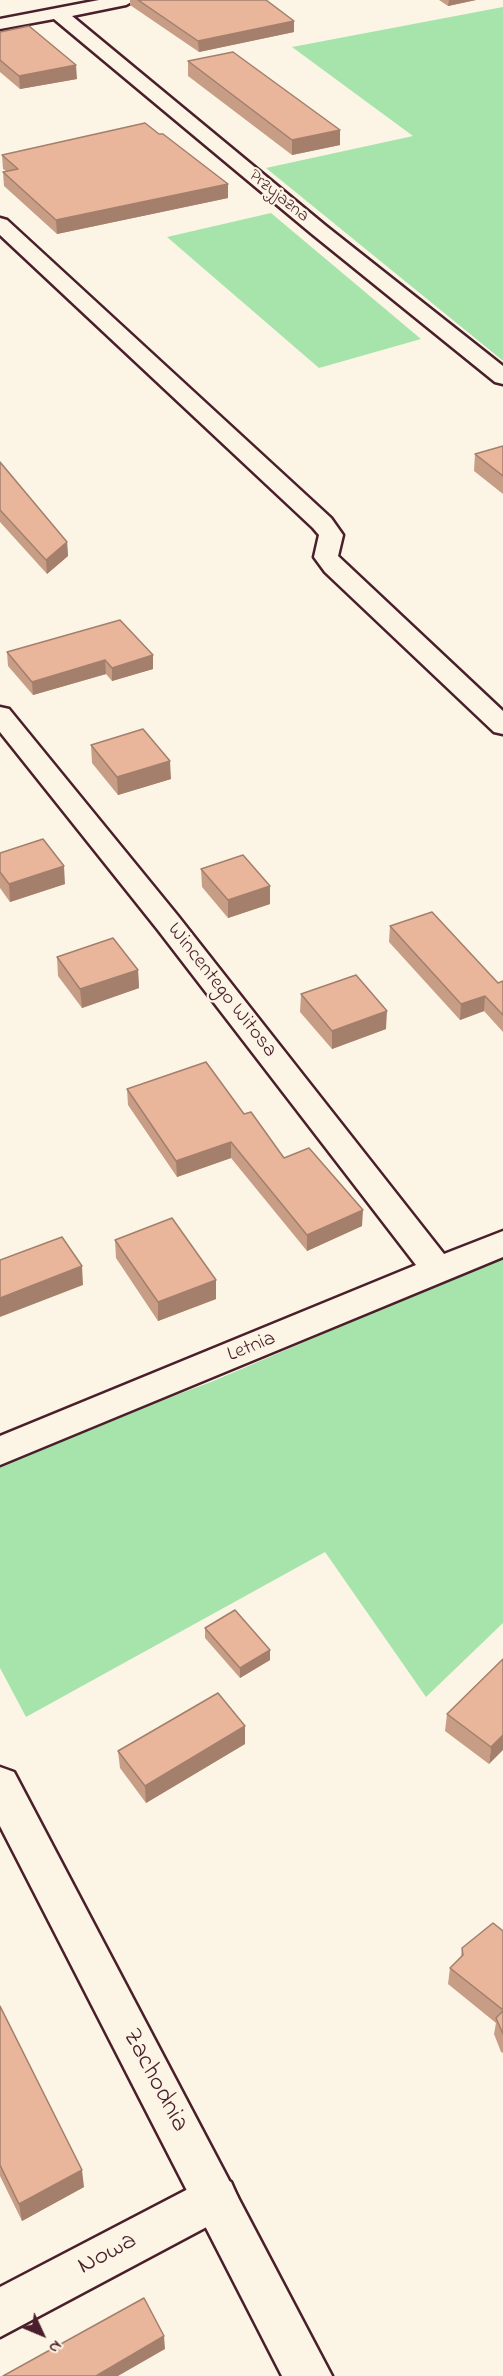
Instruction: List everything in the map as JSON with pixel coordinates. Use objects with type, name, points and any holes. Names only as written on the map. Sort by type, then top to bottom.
[{"type":"street","points":[[0,24],[126,0]]},
{"type":"street","name":"Przyjazna","points":[[58,13],[319,230],[503,377]]},
{"type":"street","points":[[0,224],[322,523],[331,535],[326,557],[334,567],[503,726]]},
{"type":"street","name":"Wincentego Witosa","points":[[0,715],[168,923],[439,1271]]},
{"type":"street","name":"Letnia","points":[[0,1451],[503,1243]]},
{"type":"street","name":"Zachodnia","points":[[0,1785],[308,2376]]},
{"type":"street","name":"Nowa","points":[[0,2313],[215,2198]]},
{"type":"green space","points":[[503,7],[502,360],[266,168],[413,136],[292,47]]},
{"type":"green space","points":[[271,213],[421,339],[319,368],[167,237]]},
{"type":"green space","points":[[503,1257],[503,1623],[426,1697],[325,1552],[26,1717],[0,1668],[0,1466],[13,1455],[211,1382]]},
{"type":"building","points":[[138,0],[266,0],[294,21],[198,41]]},
{"type":"building","points":[[29,26],[76,65],[19,76],[0,60],[0,32]]},
{"type":"building","points":[[233,52],[340,130],[292,140],[188,61]]},
{"type":"building","points":[[145,123],[228,184],[56,220],[3,172],[18,169],[2,155]]},
{"type":"building","points":[[503,446],[503,476],[475,454]]},
{"type":"building","points":[[0,462],[67,542],[46,560],[0,510]]},
{"type":"building","points":[[120,620],[153,655],[112,668],[105,660],[32,682],[7,652]]},
{"type":"building","points":[[143,729],[170,761],[117,777],[91,745]]},
{"type":"building","points":[[43,839],[64,866],[9,884],[0,872],[0,853]]},
{"type":"building","points":[[243,855],[270,886],[228,900],[201,869]]},
{"type":"building","points":[[432,912],[498,983],[503,981],[503,1015],[485,996],[461,1004],[390,926]]},
{"type":"building","points":[[113,938],[138,970],[80,989],[57,957]]},
{"type":"building","points":[[356,975],[387,1011],[332,1031],[301,994]]},
{"type":"building","points":[[206,1062],[244,1114],[251,1112],[284,1158],[309,1148],[363,1210],[307,1235],[231,1142],[176,1161],[127,1089]]},
{"type":"building","points":[[172,1218],[216,1280],[158,1302],[115,1240]]},
{"type":"building","points":[[62,1237],[82,1266],[0,1298],[0,1260]]},
{"type":"building","points":[[235,1610],[270,1650],[240,1668],[205,1628]]},
{"type":"building","points":[[503,1659],[503,1735],[491,1747],[447,1714]]},
{"type":"building","points":[[218,1693],[245,1726],[145,1786],[118,1751]]},
{"type":"building","points":[[493,1923],[503,1931],[503,2010],[450,1968],[463,1955],[462,1948]]},
{"type":"building","points":[[0,2006],[82,2170],[19,2204],[0,2165]]},
{"type":"building","points":[[503,2011],[503,2034],[496,2018]]},
{"type":"building","points":[[144,2298],[164,2336],[96,2376],[3,2376]]}]
